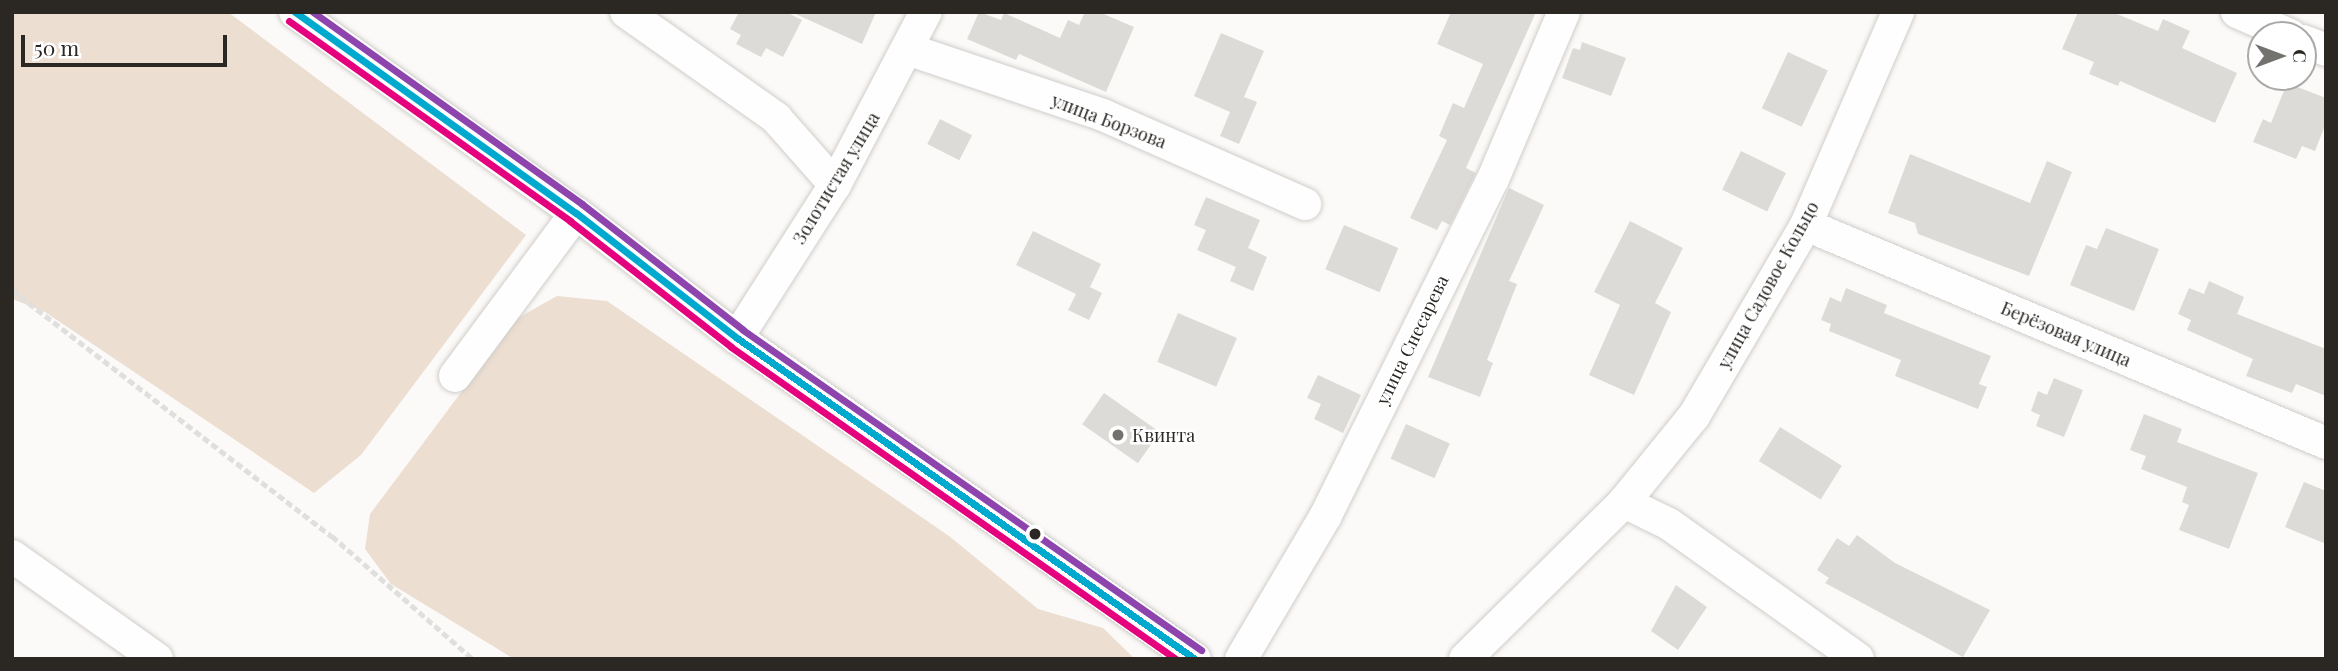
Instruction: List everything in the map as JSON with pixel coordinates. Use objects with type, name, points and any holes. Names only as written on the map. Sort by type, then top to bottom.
[{"type":"street","points":[[295,12],[576,213],[737,338],[1195,659]]},
{"type":"street","points":[[626,12],[776,118],[835,185]]},
{"type":"street","name":"Золотистая улица","points":[[737,338],[835,185],[910,50],[926,12]]},
{"type":"street","name":"улица Снесарева","points":[[1241,659],[1326,515],[1493,179],[1564,12]]},
{"type":"street","name":"улица Садовое Кольцо","points":[[1465,659],[1624,502],[1694,416],[1805,225],[1898,12]]},
{"type":"street","points":[[2237,12],[2258,21]]},
{"type":"street","name":"улица Борзова","points":[[910,50],[1103,115],[1305,204]]},
{"type":"street","points":[[455,376],[576,213]]},
{"type":"street","name":"Берёзовая улица","points":[[1805,225],[2326,443]]},
{"type":"street","points":[[1624,502],[1669,524],[1858,659]]},
{"type":"street","points":[[12,556],[158,659]]},
{"type":"path","points":[[12,290],[332,536],[473,659]]},
{"type":"shaded area","points":[[12,12],[228,12],[526,235],[361,455],[314,493],[45,312],[12,299]]},
{"type":"shaded area","points":[[557,296],[607,301],[949,536],[1038,609],[1103,628],[1135,659],[514,659],[391,584],[365,549],[370,514],[516,319]]},
{"type":"building","points":[[739,12],[786,12],[802,20],[783,57],[766,48],[761,57],[736,44],[741,35],[730,29]]},
{"type":"building","points":[[791,12],[876,12],[862,44]]},
{"type":"building","points":[[979,12],[1001,20],[1004,13],[1060,38],[1068,20],[1079,25],[1085,12],[1099,12],[1134,27],[1106,92],[1019,54],[1016,60],[967,39]]},
{"type":"building","points":[[1451,12],[1536,12],[1466,168],[1476,173],[1450,225],[1442,221],[1437,230],[1410,218],[1447,140],[1439,136],[1453,103],[1464,108],[1483,64],[1437,44]]},
{"type":"building","points":[[2078,12],[2112,12],[2158,31],[2163,19],[2190,31],[2182,48],[2237,73],[2215,123],[2120,81],[2118,86],[2089,74],[2094,62],[2062,49]]},
{"type":"building","points":[[1221,33],[1264,51],[1244,97],[1257,102],[1239,144],[1220,136],[1230,112],[1194,96]]},
{"type":"building","points":[[1582,42],[1626,58],[1611,96],[1562,78],[1573,48],[1580,50]]},
{"type":"building","points":[[1788,52],[1828,71],[1802,127],[1762,108]]},
{"type":"building","points":[[2284,91],[2308,91],[2326,98],[2326,123],[2315,151],[2302,146],[2296,159],[2253,142],[2263,119],[2271,123]]},
{"type":"building","points":[[940,119],[972,135],[959,160],[927,144]]},
{"type":"building","points":[[1741,151],[1786,173],[1767,212],[1722,190]]},
{"type":"building","points":[[1910,154],[2030,203],[2047,161],[2072,172],[2029,276],[1918,234],[1915,223],[1888,213]]},
{"type":"building","points":[[1509,188],[1544,205],[1509,281],[1517,284],[1487,360],[1493,363],[1480,397],[1428,377]]},
{"type":"building","points":[[1206,197],[1260,220],[1248,248],[1267,257],[1253,291],[1230,281],[1236,267],[1197,250],[1206,230],[1194,225]]},
{"type":"building","points":[[1630,221],[1683,248],[1655,303],[1671,312],[1634,395],[1589,375],[1620,305],[1594,292]]},
{"type":"building","points":[[1344,225],[1398,248],[1380,292],[1325,269]]},
{"type":"building","points":[[2106,228],[2159,249],[2134,311],[2070,285],[2086,245],[2097,249]]},
{"type":"building","points":[[1033,231],[1101,264],[1090,287],[1102,293],[1089,320],[1068,310],[1076,294],[1016,265]]},
{"type":"building","points":[[2209,281],[2244,297],[2237,314],[2326,349],[2326,396],[2296,384],[2292,393],[2246,376],[2253,359],[2187,330],[2191,320],[2178,314],[2189,288],[2204,294]]},
{"type":"building","points":[[1846,288],[1887,305],[1884,313],[1991,356],[1979,384],[1987,387],[1978,409],[1895,376],[1901,360],[1829,331],[1831,324],[1821,320],[1830,297],[1841,302]]},
{"type":"building","points":[[1178,313],[1237,338],[1216,387],[1157,362]]},
{"type":"building","points":[[1318,375],[1361,395],[1343,433],[1314,419],[1321,404],[1307,398]]},
{"type":"building","points":[[2054,378],[2083,390],[2064,437],[2036,426],[2040,415],[2031,411],[2038,391],[2047,395]]},
{"type":"building","points":[[1104,393],[1160,432],[1138,463],[1082,424]]},
{"type":"building","points":[[2144,414],[2182,429],[2177,442],[2258,473],[2229,549],[2179,530],[2189,505],[2182,502],[2187,487],[2141,469],[2146,456],[2130,450]]},
{"type":"building","points":[[1406,424],[1450,444],[1434,478],[1391,459]]},
{"type":"building","points":[[1780,427],[1842,466],[1821,500],[1759,461]]},
{"type":"building","points":[[2304,482],[2326,491],[2326,544],[2285,527]]},
{"type":"building","points":[[1857,535],[1895,563],[1990,610],[1963,657],[1825,583],[1829,578],[1817,570],[1837,538],[1849,546]]},
{"type":"building","points":[[1676,585],[1707,607],[1678,650],[1651,631]]},
{"type":"transit line","points":[[295,12],[576,213],[737,338],[1195,659]]},
{"type":"transit line","points":[[313,12],[582,204],[743,330],[1201,650]]},
{"type":"transit line","points":[[289,21],[570,221],[731,347],[1176,659]]},
{"type":"place","name":"Квинта","points":[[1118,435]]}]
